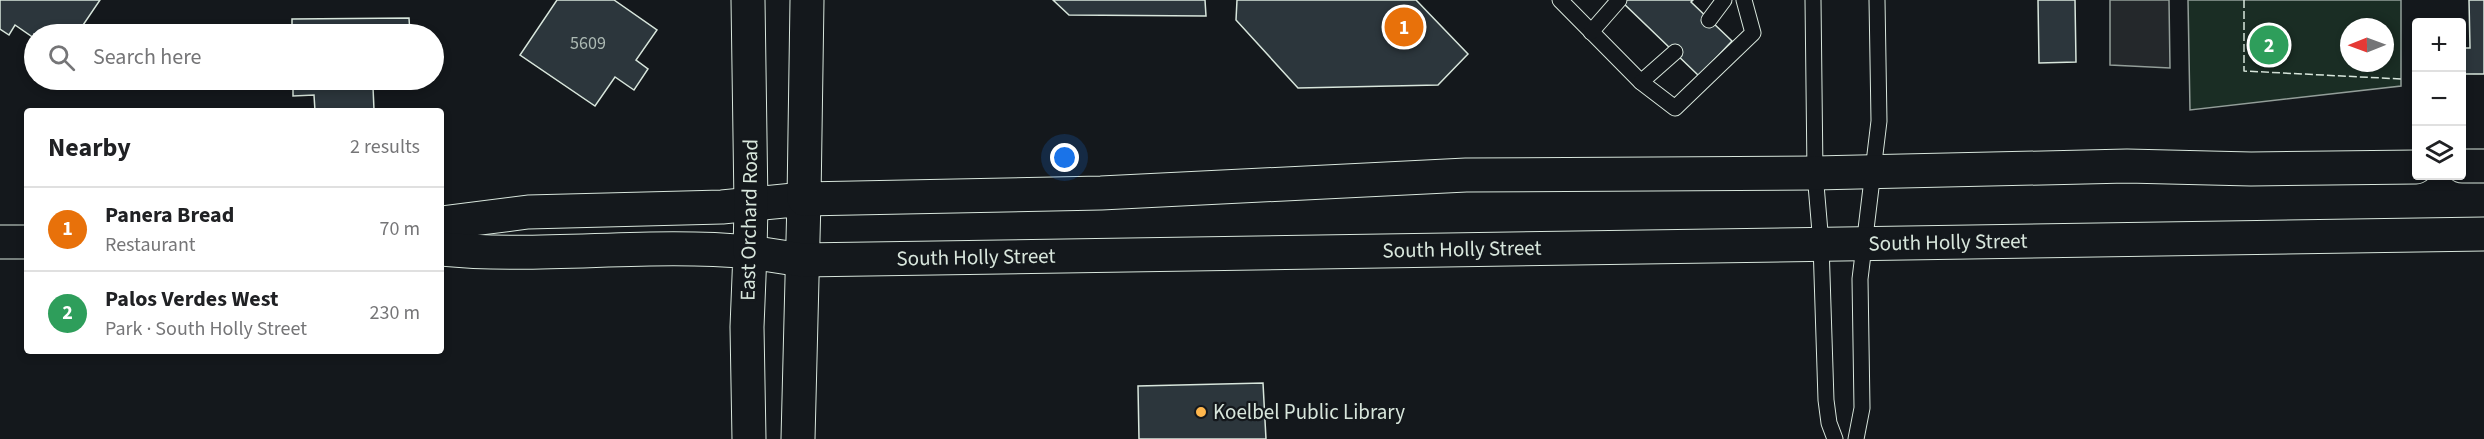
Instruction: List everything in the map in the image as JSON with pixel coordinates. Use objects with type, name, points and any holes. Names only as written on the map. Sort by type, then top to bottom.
[{"type":"main road","name":"East Orchard Road","points":[[748,0],[752,204],[747,327],[749,439]]},
{"type":"main road","points":[[798,439],[807,0]]},
{"type":"main road","points":[[444,223],[528,212],[752,204],[804,199],[1101,193],[1466,175],[1815,173],[2127,166],[2251,169],[2412,167]]},
{"type":"main road","points":[[2466,166],[2484,166]]},
{"type":"main road","name":"South Holly Street","points":[[444,249],[505,254],[610,248],[721,249],[802,260],[2484,234]]},
{"type":"main road","points":[[0,242],[24,242]]},
{"type":"lane","points":[[1560,0],[1641,82],[1675,108],[1753,33],[1744,0]]},
{"type":"lane","points":[[1591,32],[1619,0]]},
{"type":"lane","points":[[1709,20],[1724,0]]},
{"type":"lane","points":[[1813,0],[1815,173],[1821,244],[1826,400],[1829,423],[1835,439]]},
{"type":"lane","points":[[1856,439],[1862,408],[1860,279],[1879,121],[1877,0]]},
{"type":"lane","points":[[1641,82],[1675,52]]},
{"type":"green space","points":[[2188,0],[2401,0],[2401,86],[2190,110]]},
{"type":"shaded area","points":[[2110,0],[2169,0],[2170,68],[2110,65]]},
{"type":"building","points":[[0,0],[100,0],[84,24],[24,24],[24,31],[15,25],[9,35],[0,29]]},
{"type":"building","points":[[557,0],[614,0],[657,30],[636,60],[648,69],[634,90],[615,77],[595,106],[520,55]]},
{"type":"building","points":[[1053,0],[1205,0],[1206,16],[1069,15]]},
{"type":"building","points":[[1237,0],[1416,0],[1468,54],[1438,85],[1298,88],[1236,20]]},
{"type":"building","points":[[1620,0],[1693,0],[1691,2],[1732,41],[1699,76]]},
{"type":"building","points":[[2038,0],[2075,0],[2076,62],[2039,63]]},
{"type":"building","points":[[2469,0],[2484,0],[2484,74],[2466,74],[2466,48],[2470,48]]},
{"type":"building","points":[[409,18],[409,24],[292,24],[292,19]]},
{"type":"building","points":[[293,90],[373,90],[374,108],[315,108],[314,95],[293,96]]},
{"type":"building","name":"Koelbel Public Library","points":[[1263,383],[1266,439],[1139,439],[1138,386]]},
{"type":"fence","points":[[2244,0],[2244,71],[2401,79]]},
{"type":"place","name":"Panera Bread","points":[[1404,27]]},
{"type":"place","name":"Palos Verdes West","points":[[2269,45]]},
{"type":"place","name":"Koelbel Public Library","points":[[1201,412]]}]
